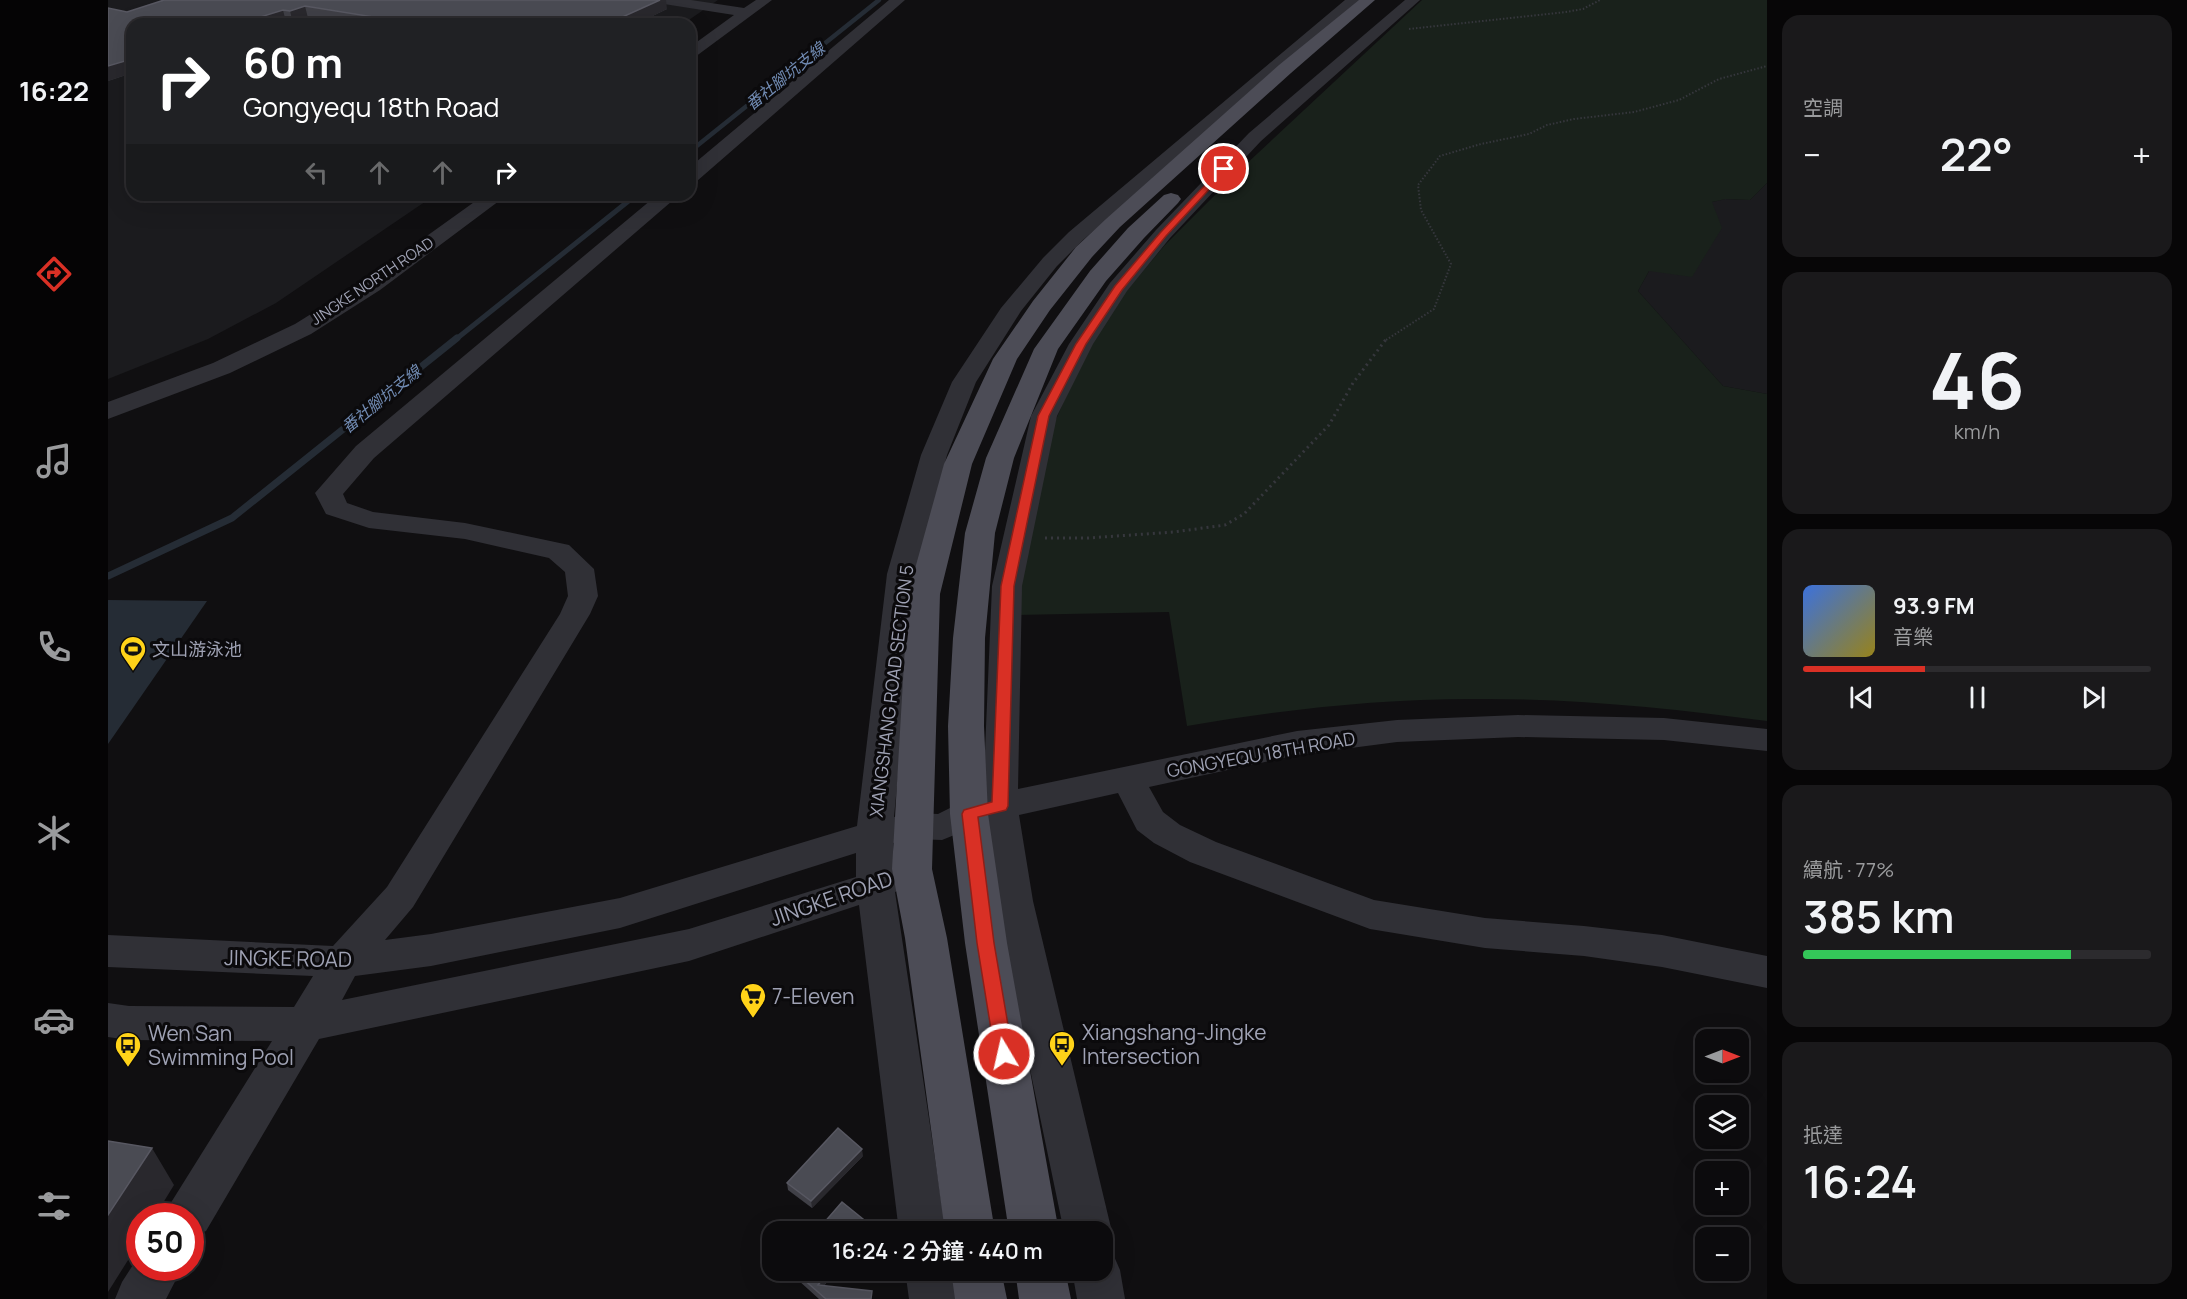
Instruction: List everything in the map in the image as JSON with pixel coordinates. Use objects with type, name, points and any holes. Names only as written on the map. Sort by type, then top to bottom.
[{"type":"main road","name":"XIANGSHANG ROAD SECTION 5","points":[[1032,1221],[986,943],[957,818],[924,594],[958,464],[1005,359],[1041,306],[1084,252],[1113,223],[1286,69],[1368,0]]},
{"type":"main road","name":"XIANGSHANG ROAD SECTION 5","points":[[957,818],[980,533],[1000,458],[1046,349],[1098,276],[1136,233],[1237,135],[1394,0]]},
{"type":"main road","points":[[912,869],[926,938],[968,1221]]},
{"type":"main road","points":[[978,1281],[981,1299]]},
{"type":"main road","points":[[1042,1281],[1045,1299]]},
{"type":"street","points":[[664,0],[747,13]]},
{"type":"street","points":[[696,32],[738,0]]},
{"type":"street","points":[[696,50],[765,0]]},
{"type":"street","points":[[696,172],[898,0]]},
{"type":"street","name":"XIANGSHANG ROAD SECTION 5","points":[[921,1221],[875,885],[874,834],[902,574],[934,455],[964,382],[1012,308],[1076,236],[1354,0]]},
{"type":"street","name":"XIANGSHANG ROAD SECTION 5","points":[[1086,1221],[1014,901],[957,818],[1044,416],[1081,344],[1118,288],[1163,234],[1255,137],[1413,0]]},
{"type":"street","name":"JINGKE NORTH ROAD","points":[[108,392],[234,344],[302,310],[352,278],[460,201]]},
{"type":"street","name":"JINGKE NORTH ROAD","points":[[108,411],[217,370],[277,343],[329,314],[489,201]]},
{"type":"street","points":[[197,1203],[343,962],[400,897],[575,614],[583,596],[579,569],[559,551],[465,531],[369,520],[336,508],[330,493],[365,452],[662,201]]},
{"type":"street","name":"GONGYEQU 18TH ROAD","points":[[957,818],[1127,778],[1297,743],[1397,731],[1518,726],[1664,729],[1767,740]]},
{"type":"street","points":[[1127,778],[1150,821],[1167,834],[1203,852],[1370,914],[1426,926],[1662,951],[1767,972]]},
{"type":"street","name":"JINGKE ROAD","points":[[108,951],[343,962],[431,950],[620,913],[874,834],[957,818]]},
{"type":"street","name":"JINGKE ROAD","points":[[108,1020],[129,1023],[307,1023],[689,945],[875,885],[912,869],[957,818]]},
{"type":"street","points":[[139,1299],[150,1281]]},
{"type":"street","points":[[931,1281],[933,1299]]},
{"type":"street","points":[[1098,1281],[1101,1299]]},
{"type":"path","points":[[1376,32],[1566,12],[1583,9],[1600,0]]},
{"type":"path","points":[[1018,537],[1088,538],[1174,532],[1225,525],[1244,514],[1329,425],[1353,384],[1387,338],[1434,309],[1451,264],[1421,210],[1418,185],[1440,156],[1481,144],[1529,134],[1556,123],[1634,112],[1679,100],[1719,80],[1767,66]]},
{"type":"shaded area","points":[[108,0],[718,0],[692,18],[126,18],[126,201],[426,201],[276,303],[208,339],[108,379]]},
{"type":"shaded area","points":[[1422,0],[1767,0],[1767,183],[1750,200],[1726,199],[1712,202],[1722,228],[1692,277],[1649,271],[1638,291],[1723,386],[1767,394],[1767,721],[1620,705],[1546,700],[1472,699],[1329,706],[1187,726],[1169,612],[1014,615],[1053,426],[1085,354],[1123,295],[1164,246],[1243,167]]},
{"type":"shaded area","points":[[1767,183],[1767,394],[1723,386],[1638,291],[1649,271],[1712,202],[1725,199],[1750,200]]},
{"type":"shaded area","name":"文山游泳池","points":[[108,600],[207,601],[108,744]]},
{"type":"building","points":[[164,0],[660,0],[620,18],[380,18],[305,6],[257,18],[126,18],[126,61],[108,66],[108,8],[127,12]]},
{"type":"building","points":[[838,1128],[862,1149],[811,1201],[787,1183]]},
{"type":"building","points":[[108,1141],[152,1148],[108,1215]]},
{"type":"building","points":[[842,1202],[865,1221],[826,1221]]},
{"type":"building","points":[[806,1281],[821,1281],[818,1285],[872,1291],[871,1299],[826,1299]]},
{"type":"waterway","name":"番社腳坑支線","points":[[696,147],[879,0]]},
{"type":"waterway","name":"番社腳坑支線","points":[[455,340],[629,201]]},
{"type":"waterway","name":"番社腳坑支線","points":[[108,576],[232,518],[457,338]]},
{"type":"place","name":"文山游泳池","points":[[133,672]]},
{"type":"place","name":"7-Eleven","points":[[753,1019]]},
{"type":"place","name":"Xiangshang-Jingke Intersection","points":[[1062,1067]]},
{"type":"place","name":"Wen San Swimming Pool","points":[[128,1068]]},
{"type":"route","points":[[1004,1054],[969,814],[1000,806],[1007,586],[1044,416],[1081,344],[1118,288],[1163,234],[1224,169]]}]
